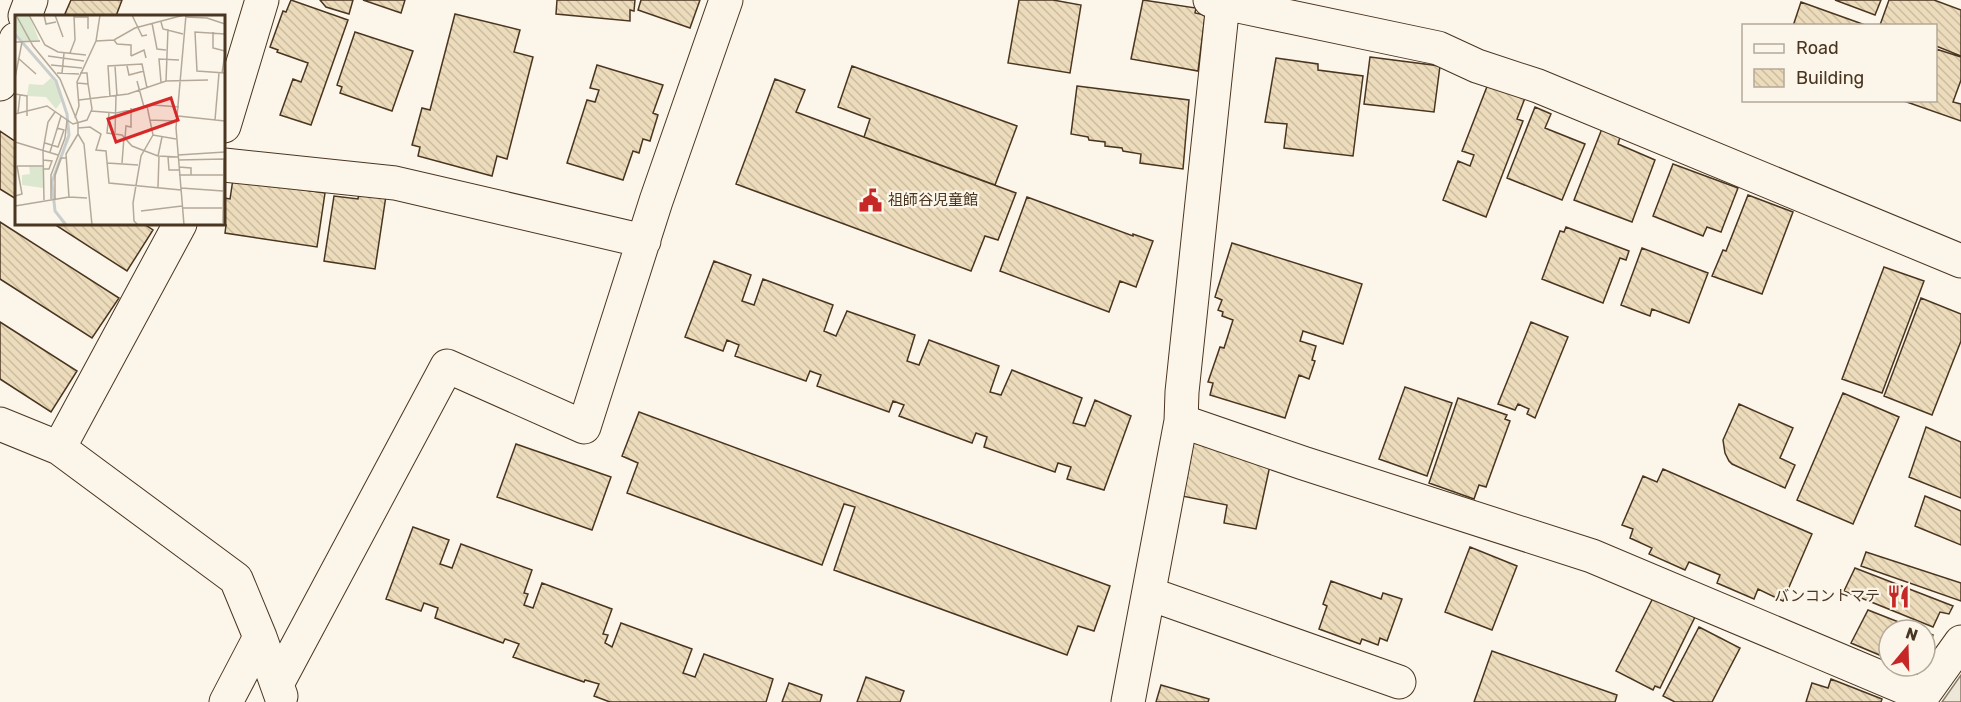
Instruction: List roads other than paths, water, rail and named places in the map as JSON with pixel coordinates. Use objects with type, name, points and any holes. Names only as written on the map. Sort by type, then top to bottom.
[{"type":"street","points":[[25,15],[31,0]]},
{"type":"street","points":[[225,123],[262,0]]},
{"type":"street","points":[[280,693],[447,366],[584,427],[726,0]]},
{"type":"street","points":[[1128,702],[1181,421],[1217,2],[1437,48],[1477,66],[1538,86],[1961,261]]},
{"type":"street","points":[[0,84],[15,42]]},
{"type":"street","points":[[225,165],[395,183],[644,241]]},
{"type":"street","points":[[59,448],[179,225]]},
{"type":"street","points":[[1181,421],[1303,463],[1592,556],[1920,698],[1961,642]]},
{"type":"street","points":[[0,424],[59,448],[236,579],[280,693]]},
{"type":"street","points":[[1150,594],[1400,682]]},
{"type":"street","points":[[226,702],[260,637]]},
{"type":"place","name":"祖師谷児童館","points":[[870,200]]},
{"type":"place","name":"バンコントマテ","points":[[1898,596]]}]
